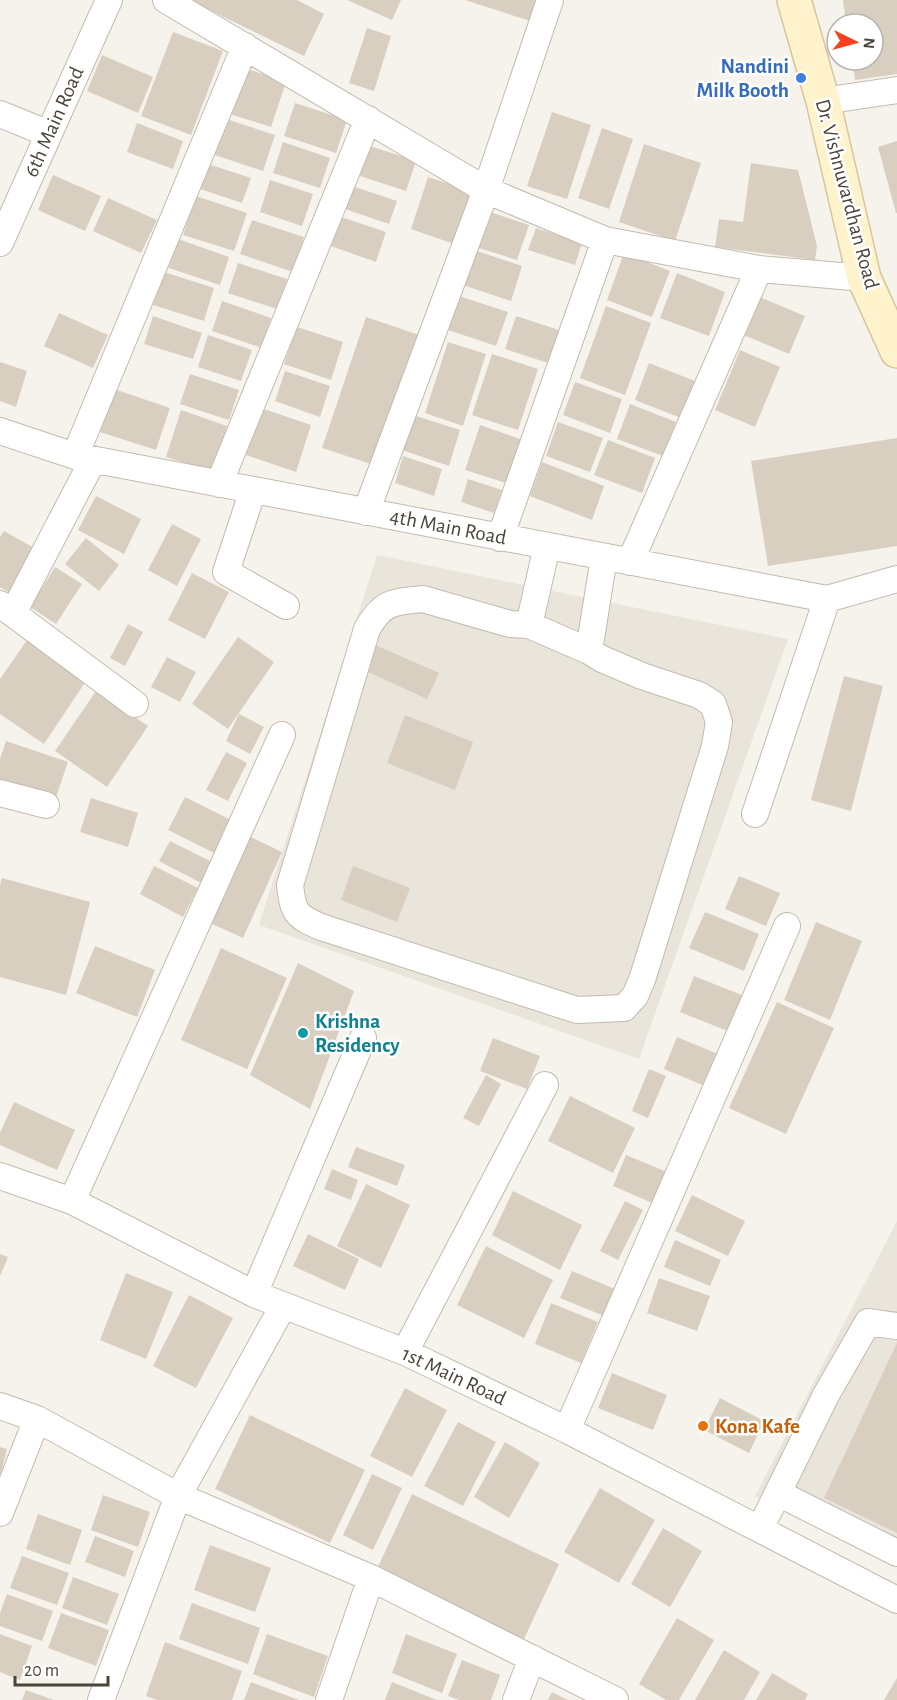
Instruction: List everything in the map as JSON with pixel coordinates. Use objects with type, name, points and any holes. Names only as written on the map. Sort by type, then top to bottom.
[{"type":"main road","name":"Dr. Vishnuvardhan Road","points":[[794,0],[823,101],[864,278],[897,351]]},
{"type":"street","name":"6th Main Road","points":[[0,243],[109,0]]},
{"type":"street","points":[[166,0],[486,190],[605,240],[759,269],[864,278]]},
{"type":"street","points":[[366,512],[486,190],[550,0]]},
{"type":"street","points":[[135,704],[6,609],[84,458],[245,46]]},
{"type":"street","points":[[823,101],[897,90]]},
{"type":"street","points":[[0,114],[49,134]]},
{"type":"street","points":[[219,484],[368,119]]},
{"type":"street","points":[[500,537],[605,240]]},
{"type":"street","points":[[630,562],[759,269]]},
{"type":"street","name":"4th Main Road","points":[[0,431],[84,458],[827,600],[897,579]]},
{"type":"street","points":[[253,490],[226,572],[286,606]]},
{"type":"street","points":[[529,625],[548,546]]},
{"type":"street","points":[[589,651],[604,557]]},
{"type":"street","points":[[423,599],[510,624],[529,625],[589,651],[642,676],[699,694],[712,704],[719,722],[715,746],[642,980],[635,996],[624,1008],[576,1010],[304,920],[293,907],[290,885],[367,628],[376,613],[394,602],[423,599]]},
{"type":"street","points":[[756,814],[827,600]]},
{"type":"street","points":[[72,1201],[282,735]]},
{"type":"street","points":[[0,793],[46,805]]},
{"type":"street","points":[[567,1430],[788,926]]},
{"type":"street","points":[[254,1294],[363,1038]]},
{"type":"street","points":[[405,1352],[545,1085]]},
{"type":"street","name":"1st Main Road","points":[[0,1176],[72,1201],[254,1294],[405,1352],[567,1430],[897,1600]]},
{"type":"street","points":[[101,1700],[178,1496],[283,1306]]},
{"type":"street","points":[[760,1529],[826,1395],[868,1322],[897,1326]]},
{"type":"street","points":[[0,1406],[37,1419],[178,1496],[371,1578],[615,1700]]},
{"type":"street","points":[[0,1513],[37,1419]]},
{"type":"street","points":[[778,1492],[897,1552]]},
{"type":"street","points":[[329,1700],[371,1578]]},
{"type":"street","points":[[516,1700],[532,1658]]},
{"type":"shaded area","points":[[377,555],[788,639],[639,1059],[259,925]]},
{"type":"shaded area","points":[[897,1221],[897,1565],[755,1496]]},
{"type":"building","points":[[189,0],[297,0],[324,14],[304,56]]},
{"type":"building","points":[[347,0],[401,0],[392,20]]},
{"type":"building","points":[[465,0],[537,0],[530,21]]},
{"type":"building","points":[[843,0],[897,0],[897,74],[855,80],[854,72],[885,72],[885,12],[844,12]]},
{"type":"building","points":[[367,28],[391,36],[374,91],[349,83]]},
{"type":"building","points":[[173,32],[223,51],[191,135],[141,116]]},
{"type":"building","points":[[102,55],[153,77],[138,113],[87,91]]},
{"type":"building","points":[[245,68],[286,82],[271,127],[230,114]]},
{"type":"building","points":[[295,103],[347,120],[336,153],[284,136]]},
{"type":"building","points":[[552,112],[591,125],[567,199],[527,186]]},
{"type":"building","points":[[226,119],[275,135],[263,171],[215,155]]},
{"type":"building","points":[[137,123],[183,141],[173,169],[127,152]]},
{"type":"building","points":[[602,128],[633,139],[609,209],[578,198]]},
{"type":"building","points":[[897,141],[897,213],[896,213],[878,147]]},
{"type":"building","points":[[283,142],[330,158],[320,188],[273,173]]},
{"type":"building","points":[[364,144],[416,161],[406,191],[354,174]]},
{"type":"building","points":[[644,144],[701,163],[675,241],[619,222]]},
{"type":"building","points":[[751,163],[798,170],[817,246],[815,260],[715,247],[719,219],[743,222]]},
{"type":"building","points":[[208,164],[251,178],[242,203],[200,189]]},
{"type":"building","points":[[53,175],[101,196],[85,231],[38,210]]},
{"type":"building","points":[[428,177],[472,191],[454,244],[411,229]]},
{"type":"building","points":[[270,180],[313,194],[302,226],[260,212]]},
{"type":"building","points":[[352,186],[397,201],[389,224],[345,209]]},
{"type":"building","points":[[196,196],[247,213],[234,251],[183,235]]},
{"type":"building","points":[[108,198],[157,220],[141,253],[93,231]]},
{"type":"building","points":[[490,212],[529,225],[517,260],[479,248]]},
{"type":"building","points":[[335,215],[386,232],[376,262],[325,244]]},
{"type":"building","points":[[252,220],[304,237],[293,272],[240,254]]},
{"type":"building","points":[[536,228],[582,243],[575,265],[528,250]]},
{"type":"building","points":[[178,239],[229,257],[220,285],[169,268]]},
{"type":"building","points":[[474,250],[522,266],[511,301],[463,285]]},
{"type":"building","points":[[624,253],[670,271],[652,317],[607,300]]},
{"type":"building","points":[[238,263],[287,279],[277,309],[228,293]]},
{"type":"building","points":[[164,272],[214,288],[204,321],[153,305]]},
{"type":"building","points":[[677,273],[725,292],[709,336],[660,318]]},
{"type":"building","points":[[456,295],[508,312],[496,346],[445,329]]},
{"type":"building","points":[[757,296],[805,316],[789,354],[741,334]]},
{"type":"building","points":[[222,301],[271,318],[262,348],[212,331]]},
{"type":"building","points":[[606,306],[651,323],[625,395],[580,378]]},
{"type":"building","points":[[59,313],[108,335],[93,368],[44,346]]},
{"type":"building","points":[[153,316],[202,333],[193,359],[144,344]]},
{"type":"building","points":[[516,316],[562,331],[551,364],[505,349]]},
{"type":"building","points":[[366,317],[419,335],[377,466],[322,448]]},
{"type":"building","points":[[297,327],[343,342],[331,380],[284,364]]},
{"type":"building","points":[[208,335],[252,350],[241,381],[198,367]]},
{"type":"building","points":[[448,342],[486,354],[463,426],[425,413]]},
{"type":"building","points":[[740,350],[780,367],[755,427],[715,410]]},
{"type":"building","points":[[492,354],[538,369],[518,430],[472,415]]},
{"type":"building","points":[[0,362],[27,371],[16,407],[0,401]]},
{"type":"building","points":[[649,363],[695,381],[681,418],[635,400]]},
{"type":"building","points":[[285,371],[330,386],[320,417],[275,401]]},
{"type":"building","points":[[190,374],[239,390],[229,420],[180,404]]},
{"type":"building","points":[[575,382],[622,399],[610,433],[563,415]]},
{"type":"building","points":[[114,389],[170,408],[156,450],[100,432]]},
{"type":"building","points":[[630,404],[676,422],[663,456],[617,439]]},
{"type":"building","points":[[261,408],[311,425],[296,472],[246,455]]},
{"type":"building","points":[[181,410],[227,426],[213,472],[166,457]]},
{"type":"building","points":[[407,413],[460,430],[449,466],[396,448]]},
{"type":"building","points":[[558,422],[603,438],[590,472],[546,456]]},
{"type":"building","points":[[480,425],[523,440],[509,484],[465,470]]},
{"type":"building","points":[[897,438],[897,546],[768,566],[751,461]]},
{"type":"building","points":[[608,440],[655,458],[642,493],[594,475]]},
{"type":"building","points":[[403,456],[442,469],[434,496],[395,483]]},
{"type":"building","points":[[542,462],[604,486],[592,520],[530,496]]},
{"type":"building","points":[[468,479],[502,490],[494,513],[461,502]]},
{"type":"building","points":[[96,496],[141,519],[124,554],[78,530]]},
{"type":"building","points":[[172,524],[201,539],[177,586],[148,570]]},
{"type":"building","points":[[4,531],[36,549],[10,593],[0,587],[0,537]]},
{"type":"building","points":[[86,538],[119,565],[99,591],[65,564]]},
{"type":"building","points":[[55,567],[82,584],[56,624],[30,607]]},
{"type":"building","points":[[192,573],[229,592],[205,639],[168,620]]},
{"type":"building","points":[[128,624],[143,632],[125,666],[110,658]]},
{"type":"building","points":[[238,637],[274,662],[228,729],[192,704]]},
{"type":"building","points":[[27,640],[86,681],[44,744],[0,714],[0,679]]},
{"type":"building","points":[[375,645],[439,673],[427,699],[364,670]]},
{"type":"building","points":[[167,657],[196,672],[180,702],[151,687]]},
{"type":"building","points":[[844,676],[883,686],[851,811],[811,800]]},
{"type":"building","points":[[96,691],[148,726],[107,787],[55,751]]},
{"type":"building","points":[[239,714],[264,727],[250,754],[226,741]]},
{"type":"building","points":[[405,715],[473,742],[455,790],[387,763]]},
{"type":"building","points":[[6,741],[68,762],[55,800],[0,782],[0,759]]},
{"type":"building","points":[[226,752],[247,763],[228,801],[206,790]]},
{"type":"building","points":[[185,797],[231,820],[214,853],[168,830]]},
{"type":"building","points":[[91,798],[138,813],[128,847],[80,832]]},
{"type":"building","points":[[249,836],[282,852],[243,938],[210,923]]},
{"type":"building","points":[[170,841],[212,862],[201,883],[159,861]]},
{"type":"building","points":[[154,866],[198,888],[183,917],[140,894]]},
{"type":"building","points":[[353,866],[410,888],[397,922],[341,900]]},
{"type":"building","points":[[739,876],[780,893],[766,926],[725,909]]},
{"type":"building","points":[[2,878],[90,902],[66,995],[0,977],[0,885]]},
{"type":"building","points":[[705,912],[759,934],[744,971],[689,948]]},
{"type":"building","points":[[816,922],[862,941],[830,1020],[784,1000]]},
{"type":"building","points":[[95,946],[155,970],[137,1017],[76,993]]},
{"type":"building","points":[[221,948],[287,978],[247,1069],[181,1040]]},
{"type":"building","name":"Krishna Residency","points":[[298,963],[354,991],[310,1109],[250,1075]]},
{"type":"building","points":[[694,976],[744,996],[730,1032],[680,1012]]},
{"type":"building","points":[[777,1002],[834,1028],[786,1134],[729,1108]]},
{"type":"building","points":[[677,1037],[725,1057],[712,1089],[664,1069]]},
{"type":"building","points":[[493,1038],[540,1056],[527,1089],[480,1071]]},
{"type":"building","points":[[649,1069],[666,1076],[648,1118],[632,1111]]},
{"type":"building","points":[[486,1075],[501,1084],[479,1126],[463,1118]]},
{"type":"building","points":[[570,1096],[635,1128],[613,1173],[548,1141]]},
{"type":"building","points":[[14,1102],[75,1130],[57,1170],[0,1145],[0,1133]]},
{"type":"building","points":[[356,1147],[405,1165],[397,1186],[348,1167]]},
{"type":"building","points":[[626,1155],[667,1172],[655,1204],[613,1186]]},
{"type":"building","points":[[332,1169],[358,1180],[351,1200],[324,1189]]},
{"type":"building","points":[[366,1184],[410,1205],[381,1268],[337,1246]]},
{"type":"building","points":[[513,1191],[582,1225],[560,1270],[492,1235]]},
{"type":"building","points":[[692,1195],[745,1221],[728,1256],[675,1231]]},
{"type":"building","points":[[625,1201],[643,1210],[618,1260],[600,1251]]},
{"type":"building","points":[[308,1234],[359,1259],[345,1290],[293,1266]]},
{"type":"building","points":[[675,1240],[721,1260],[710,1286],[664,1267]]},
{"type":"building","points":[[486,1246],[553,1280],[524,1338],[457,1305]]},
{"type":"building","points":[[0,1254],[8,1257],[0,1276]]},
{"type":"building","points":[[572,1271],[615,1289],[604,1316],[560,1298]]},
{"type":"building","points":[[126,1273],[173,1292],[146,1359],[100,1340]]},
{"type":"building","points":[[659,1278],[710,1296],[697,1331],[647,1313]]},
{"type":"building","points":[[189,1295],[233,1318],[196,1388],[153,1366]]},
{"type":"building","points":[[551,1303],[598,1322],[581,1363],[535,1344]]},
{"type":"building","points":[[897,1343],[897,1533],[824,1498]]},
{"type":"building","points":[[612,1373],[667,1395],[653,1430],[598,1408]]},
{"type":"building","points":[[405,1388],[447,1410],[412,1477],[370,1456]]},
{"type":"building","points":[[720,1398],[764,1421],[749,1453],[704,1430]]},
{"type":"building","points":[[250,1415],[365,1470],[330,1543],[215,1489]]},
{"type":"building","points":[[458,1422],[496,1442],[463,1506],[424,1486]]},
{"type":"building","points":[[505,1442],[540,1463],[509,1518],[474,1497]]},
{"type":"building","points":[[0,1447],[7,1449],[1,1473],[0,1473]]},
{"type":"building","points":[[372,1474],[402,1488],[373,1550],[343,1535]]},
{"type":"building","points":[[600,1488],[655,1520],[619,1583],[564,1552]]},
{"type":"building","points":[[412,1494],[559,1564],[523,1641],[376,1571]]},
{"type":"building","points":[[103,1495],[150,1512],[138,1547],[91,1530]]},
{"type":"building","points":[[38,1514],[82,1530],[70,1565],[26,1549]]},
{"type":"building","points":[[663,1528],[702,1551],[670,1607],[631,1584]]},
{"type":"building","points":[[95,1536],[134,1551],[125,1577],[85,1562]]},
{"type":"building","points":[[210,1545],[271,1568],[255,1612],[194,1590]]},
{"type":"building","points":[[22,1556],[69,1573],[57,1605],[10,1588]]},
{"type":"building","points":[[73,1577],[119,1594],[107,1625],[62,1608]]},
{"type":"building","points":[[7,1594],[53,1611],[42,1641],[0,1626],[0,1613]]},
{"type":"building","points":[[192,1603],[260,1628],[248,1664],[179,1639]]},
{"type":"building","points":[[61,1613],[109,1630],[96,1666],[48,1648]]},
{"type":"building","points":[[677,1618],[714,1640],[679,1700],[666,1700],[639,1684]]},
{"type":"building","points":[[0,1634],[32,1646],[20,1680],[0,1672]]},
{"type":"building","points":[[267,1634],[328,1656],[314,1697],[253,1674]]},
{"type":"building","points":[[406,1634],[457,1654],[442,1693],[392,1673]]},
{"type":"building","points":[[165,1642],[242,1671],[232,1700],[157,1700],[146,1696]]},
{"type":"building","points":[[724,1650],[760,1672],[744,1700],[695,1700]]},
{"type":"building","points":[[462,1660],[500,1675],[491,1700],[459,1700],[448,1696]]},
{"type":"building","points":[[772,1673],[808,1694],[805,1700],[756,1700]]},
{"type":"building","points":[[897,1678],[897,1700],[884,1700]]},
{"type":"building","points":[[251,1682],[299,1700],[244,1700]]},
{"type":"building","points":[[392,1682],[437,1700],[385,1700]]},
{"type":"building","points":[[26,1690],[54,1700],[22,1700]]},
{"type":"building","points":[[552,1692],[568,1700],[548,1700]]},
{"type":"place","name":"Nandini Milk Booth","points":[[801,78]]},
{"type":"place","name":"Krishna Residency","points":[[303,1033]]},
{"type":"place","name":"Kona Kafe","points":[[703,1426]]}]
